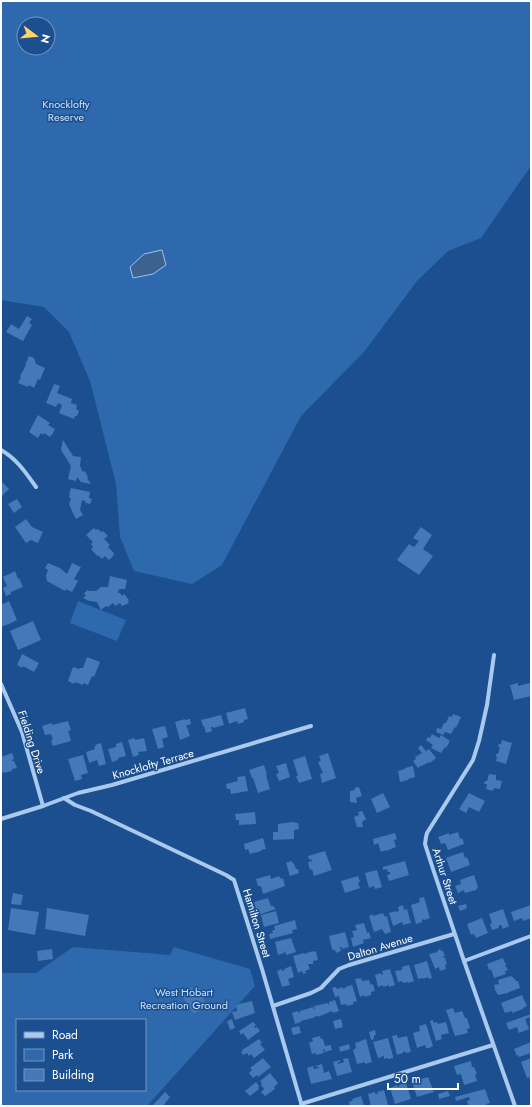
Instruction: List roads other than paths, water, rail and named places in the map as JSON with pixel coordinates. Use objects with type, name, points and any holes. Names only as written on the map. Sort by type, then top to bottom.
[{"type":"street","points":[[1,450],[10,455],[36,487]]},
{"type":"street","name":"Arthur Street","points":[[494,655],[487,705],[473,760],[425,840],[432,869],[515,1106]]},
{"type":"street","name":"Fielding Drive","points":[[1,684],[22,732],[43,806]]},
{"type":"street","name":"Knocklofty Terrace","points":[[1,819],[78,793],[112,786],[310,726]]},
{"type":"street","name":"Hamilton Street","points":[[64,798],[75,805],[172,848],[234,880],[302,1105]]},
{"type":"street","name":"Dalton Avenue","points":[[273,1006],[311,994],[321,988],[340,969],[349,965],[454,934]]},
{"type":"street","points":[[464,961],[531,936]]},
{"type":"street","points":[[302,1105],[493,1044]]},
{"type":"park label","name":"Knocklofty Reserve","points":[[66,110]]},
{"type":"park label","name":"West Hobart Recreation Ground","points":[[184,998]]}]
